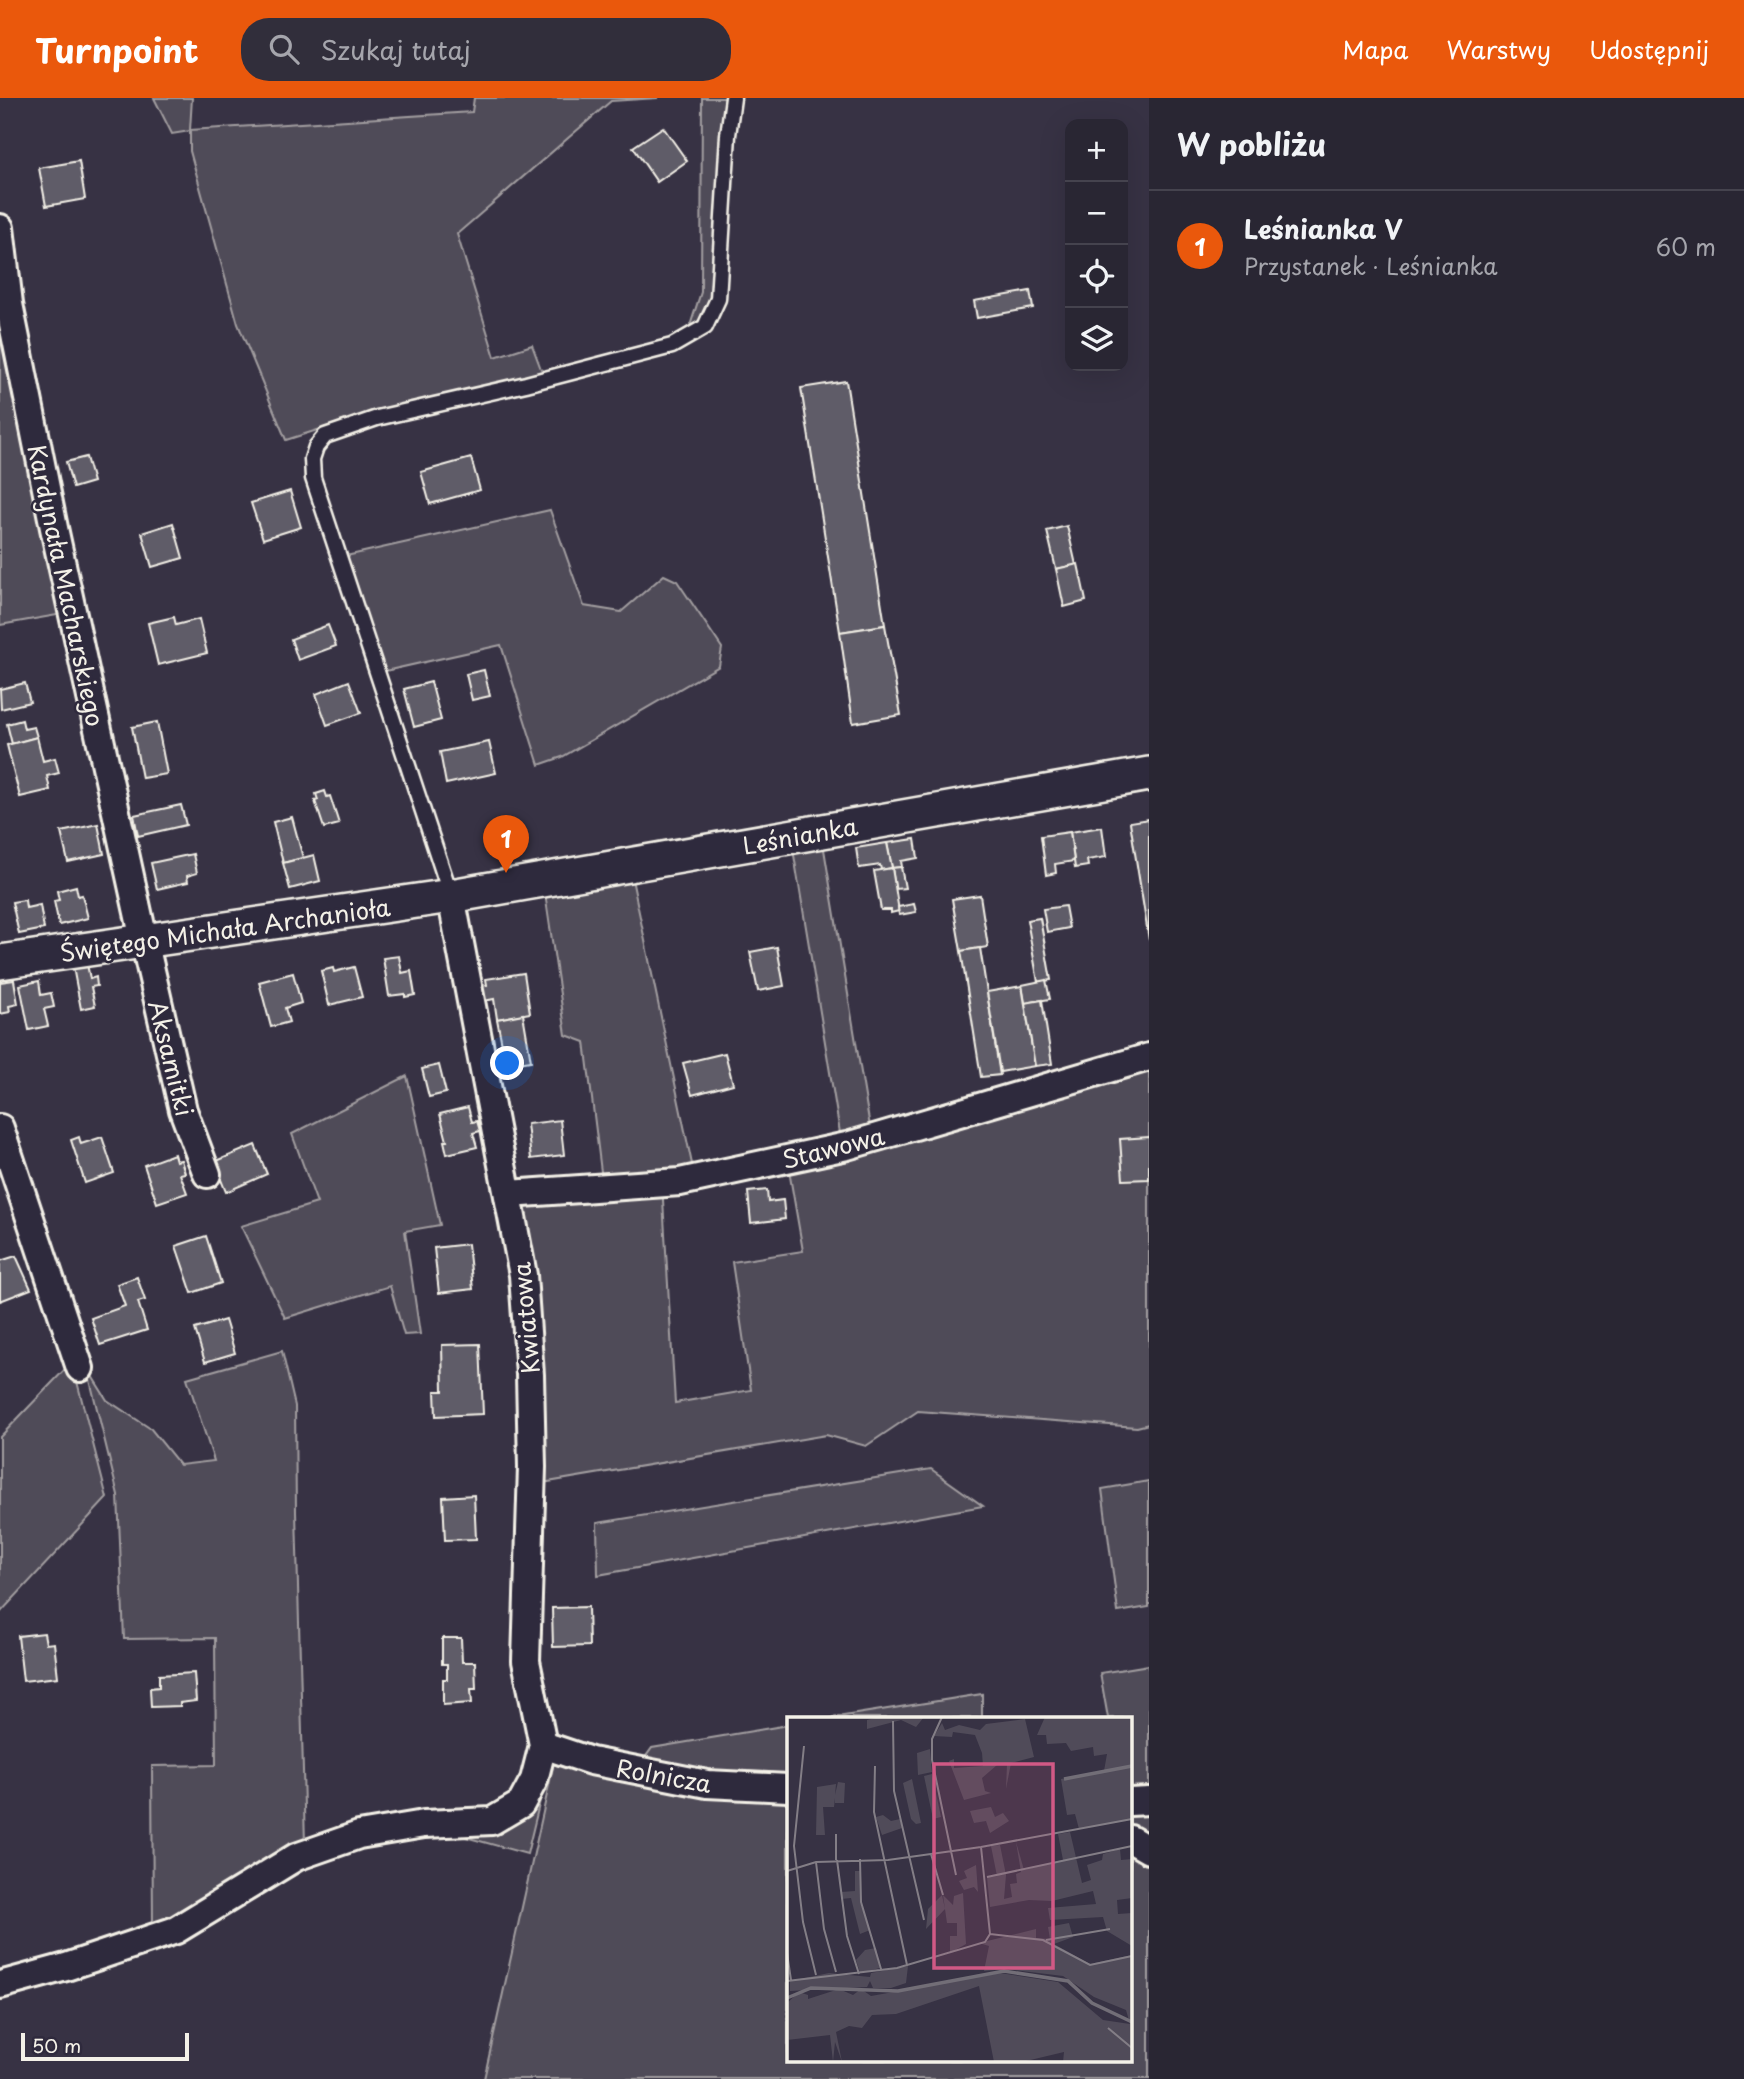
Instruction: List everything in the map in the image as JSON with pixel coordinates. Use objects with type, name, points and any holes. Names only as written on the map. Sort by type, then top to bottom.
[{"type":"street","name":"Kardynała Macharskiego","points":[[0,228],[14,330],[144,940]]},
{"type":"street","name":"Leśnianka","points":[[451,896],[1149,774]]},
{"type":"street","name":"Świętego Michała Archanioła","points":[[0,962],[451,896]]},
{"type":"street","name":"Kwiatowa","points":[[451,896],[523,1275],[530,1375],[532,1467],[526,1661],[543,1745]]},
{"type":"street","name":"Aksamitki","points":[[144,940],[183,1110],[207,1174]]},
{"type":"street","name":"Stawowa","points":[[509,1194],[680,1182],[847,1146],[1149,1057]]},
{"type":"street","points":[[0,1128],[80,1368]]},
{"type":"street","points":[[0,1985],[66,1967],[176,1930],[296,1857],[359,1835],[424,1824],[492,1821],[521,1804],[534,1780],[543,1745]]},
{"type":"street","name":"Rolnicza","points":[[543,1745],[592,1761],[707,1784],[787,1788]]},
{"type":"street","points":[[1132,1840],[1149,1850]]},
{"type":"lane","points":[[451,896],[313,478],[316,447],[325,436],[377,418],[526,384],[672,346],[705,327],[718,299],[728,135],[733,98]]},
{"type":"shaded area","points":[[154,98],[192,98],[190,130],[472,112],[474,98],[658,98],[611,101],[457,234],[495,357],[532,345],[541,369],[551,378],[374,412],[286,440],[238,324],[190,151],[190,131],[172,134]]},
{"type":"shaded area","points":[[702,98],[733,98],[718,299],[694,333],[690,326],[701,292]]},
{"type":"shaded area","points":[[0,329],[63,614],[0,625]]},
{"type":"shaded area","points":[[550,510],[584,606],[621,612],[664,575],[677,581],[722,648],[719,666],[562,757],[539,765],[501,645],[385,671],[346,556]]},
{"type":"shaded area","points":[[823,843],[870,1127],[841,1139],[793,849]]},
{"type":"shaded area","points":[[632,879],[693,1169],[602,1180],[585,1042],[566,1035],[545,893]]},
{"type":"shaded area","points":[[1149,1057],[1149,1424],[1137,1427],[918,1411],[866,1446],[826,1435],[536,1484],[509,1194],[662,1183],[675,1403],[751,1390],[732,1262],[803,1251],[787,1159]]},
{"type":"shaded area","points":[[407,1076],[440,1225],[405,1231],[420,1334],[404,1335],[390,1286],[285,1318],[241,1226],[317,1203],[292,1134]]},
{"type":"shaded area","points":[[282,1351],[295,1406],[305,1844],[153,1929],[152,1766],[216,1765],[215,1638],[124,1639],[118,1495],[87,1368],[107,1400],[151,1429],[180,1465],[214,1461],[187,1378]]},
{"type":"shaded area","points":[[72,1362],[107,1498],[0,1613],[0,1437]]},
{"type":"shaded area","points":[[931,1469],[983,1506],[598,1575],[597,1523]]},
{"type":"shaded area","points":[[1149,1481],[1149,1607],[1118,1612],[1102,1489]]},
{"type":"shaded area","points":[[1149,1665],[1149,2079],[484,2079],[553,1767],[543,1745],[636,1770],[652,1748],[787,1725],[787,2062],[1132,2062],[1132,1717],[1108,1717],[1100,1673]]},
{"type":"shaded area","points":[[982,1694],[982,1717],[837,1717]]},
{"type":"shaded area","points":[[545,1780],[527,1854],[429,1827],[507,1827],[525,1813]]},
{"type":"building","points":[[663,127],[687,161],[657,182],[633,147]]},
{"type":"building","points":[[79,161],[85,199],[46,206],[39,168]]},
{"type":"building","points":[[1030,291],[1033,308],[977,318],[974,301]]},
{"type":"building","points":[[846,381],[885,625],[840,632],[801,388]]},
{"type":"building","points":[[86,457],[93,482],[73,488],[66,462]]},
{"type":"building","points":[[471,458],[480,490],[430,504],[421,472]]},
{"type":"building","points":[[290,491],[301,527],[263,539],[251,503]]},
{"type":"building","points":[[173,523],[183,558],[152,567],[142,533]]},
{"type":"building","points":[[1067,526],[1076,565],[1056,569],[1047,531]]},
{"type":"building","points":[[1078,564],[1086,601],[1064,607],[1056,569]]},
{"type":"building","points":[[174,617],[176,625],[199,619],[207,653],[158,665],[148,623]]},
{"type":"building","points":[[328,625],[336,646],[298,660],[291,639]]},
{"type":"building","points":[[885,625],[901,715],[853,723],[840,632]]},
{"type":"building","points":[[484,670],[490,696],[472,700],[466,674]]},
{"type":"building","points":[[349,681],[361,713],[327,725],[316,694]]},
{"type":"building","points":[[431,682],[441,720],[414,727],[404,689]]},
{"type":"building","points":[[25,683],[30,702],[1,709],[0,689]]},
{"type":"building","points":[[22,720],[24,729],[34,727],[37,737],[12,744],[7,724]]},
{"type":"building","points":[[157,722],[167,774],[142,778],[132,727]]},
{"type":"building","points":[[37,737],[43,761],[55,758],[59,773],[47,776],[50,790],[20,797],[7,745]]},
{"type":"building","points":[[489,742],[496,773],[446,784],[440,752]]},
{"type":"building","points":[[325,791],[327,797],[330,796],[339,824],[324,828],[315,801],[318,800],[316,794]]},
{"type":"building","points":[[181,805],[186,825],[138,836],[134,815]]},
{"type":"building","points":[[292,817],[303,858],[283,863],[273,822]]},
{"type":"building","points":[[1149,819],[1149,940],[1130,822]]},
{"type":"building","points":[[98,824],[104,854],[68,862],[61,832]]},
{"type":"building","points":[[1102,827],[1106,857],[1087,860],[1088,866],[1075,868],[1070,832]]},
{"type":"building","points":[[1070,832],[1074,861],[1055,864],[1056,873],[1046,875],[1041,836]]},
{"type":"building","points":[[915,839],[918,858],[901,861],[902,867],[892,868],[887,843]]},
{"type":"building","points":[[887,843],[892,868],[881,870],[880,865],[859,868],[856,848]]},
{"type":"building","points":[[193,854],[197,873],[187,876],[188,882],[157,889],[151,863]]},
{"type":"building","points":[[314,855],[320,881],[290,889],[283,863]]},
{"type":"building","points":[[901,867],[905,888],[895,889],[892,868]]},
{"type":"building","points":[[892,868],[899,911],[891,913],[891,910],[881,910],[874,871]]},
{"type":"building","points":[[76,886],[78,896],[82,895],[88,918],[59,925],[54,901],[59,900],[57,891]]},
{"type":"building","points":[[980,895],[988,947],[961,951],[952,899]]},
{"type":"building","points":[[25,900],[26,908],[40,905],[44,929],[19,934],[12,902]]},
{"type":"building","points":[[914,904],[916,912],[899,915],[898,907]]},
{"type":"building","points":[[1065,906],[1069,928],[1047,932],[1043,909]]},
{"type":"building","points":[[1040,918],[1051,980],[1038,982],[1027,920]]},
{"type":"building","points":[[777,947],[784,986],[758,991],[750,952]]},
{"type":"building","points":[[980,948],[1000,1075],[981,1077],[961,951]]},
{"type":"building","points":[[399,956],[402,973],[411,971],[415,995],[389,996],[383,958]]},
{"type":"building","points":[[87,964],[90,979],[96,977],[97,986],[91,987],[95,1006],[81,1009],[73,967]]},
{"type":"building","points":[[354,967],[362,997],[329,1005],[321,971],[333,968],[334,972]]},
{"type":"building","points":[[293,973],[301,1003],[285,1008],[289,1022],[271,1027],[259,982]]},
{"type":"building","points":[[524,973],[530,1013],[497,1019],[494,999],[484,1001],[481,986],[487,985],[486,979]]},
{"type":"building","points":[[14,980],[18,1004],[9,1006],[10,1012],[0,1014],[0,982]]},
{"type":"building","points":[[1046,980],[1050,999],[1025,1003],[1022,985]]},
{"type":"building","points":[[39,981],[41,995],[51,993],[54,1007],[44,1009],[48,1026],[29,1030],[20,985]]},
{"type":"building","points":[[1022,986],[1035,1066],[1000,1072],[987,992]]},
{"type":"building","points":[[1042,1000],[1052,1064],[1035,1066],[1025,1003]]},
{"type":"building","points":[[523,1014],[531,1061],[506,1065],[497,1019]]},
{"type":"building","points":[[725,1053],[733,1084],[692,1095],[683,1063]]},
{"type":"building","points":[[439,1065],[446,1093],[429,1097],[422,1069]]},
{"type":"building","points":[[468,1107],[472,1122],[477,1121],[480,1131],[473,1133],[477,1147],[447,1154],[444,1141],[447,1141],[440,1114]]},
{"type":"building","points":[[560,1120],[564,1155],[531,1159],[527,1124]]},
{"type":"building","points":[[79,1137],[81,1144],[102,1137],[114,1173],[85,1183],[71,1140]]},
{"type":"building","points":[[1149,1137],[1149,1179],[1123,1180],[1120,1139]]},
{"type":"building","points":[[255,1145],[267,1174],[226,1192],[214,1162]]},
{"type":"building","points":[[174,1154],[176,1161],[181,1160],[185,1173],[180,1174],[187,1193],[157,1203],[144,1165]]},
{"type":"building","points":[[767,1190],[768,1202],[783,1200],[785,1219],[751,1223],[748,1192]]},
{"type":"building","points":[[206,1236],[221,1283],[192,1293],[176,1246]]},
{"type":"building","points":[[468,1244],[473,1289],[439,1293],[434,1248]]},
{"type":"building","points":[[16,1256],[31,1289],[0,1301],[0,1261]]},
{"type":"building","points":[[137,1277],[145,1300],[138,1302],[147,1330],[100,1345],[91,1318],[125,1306],[117,1284]]},
{"type":"building","points":[[225,1320],[235,1353],[205,1362],[195,1329]]},
{"type":"building","points":[[480,1344],[483,1414],[436,1416],[435,1391],[443,1391],[442,1345]]},
{"type":"building","points":[[474,1495],[476,1539],[445,1540],[443,1497]]},
{"type":"building","points":[[588,1607],[589,1646],[553,1647],[552,1608]]},
{"type":"building","points":[[44,1633],[46,1644],[54,1643],[58,1677],[23,1681],[18,1636]]},
{"type":"building","points":[[442,1638],[461,1638],[462,1662],[475,1662],[476,1689],[471,1689],[472,1703],[443,1705],[443,1679],[447,1679],[447,1664],[442,1664]]},
{"type":"building","points":[[194,1673],[196,1701],[180,1703],[180,1706],[151,1707],[150,1688],[159,1687],[159,1675]]},
{"type":"place","name":"Leśnianka V","points":[[506,873]]}]
